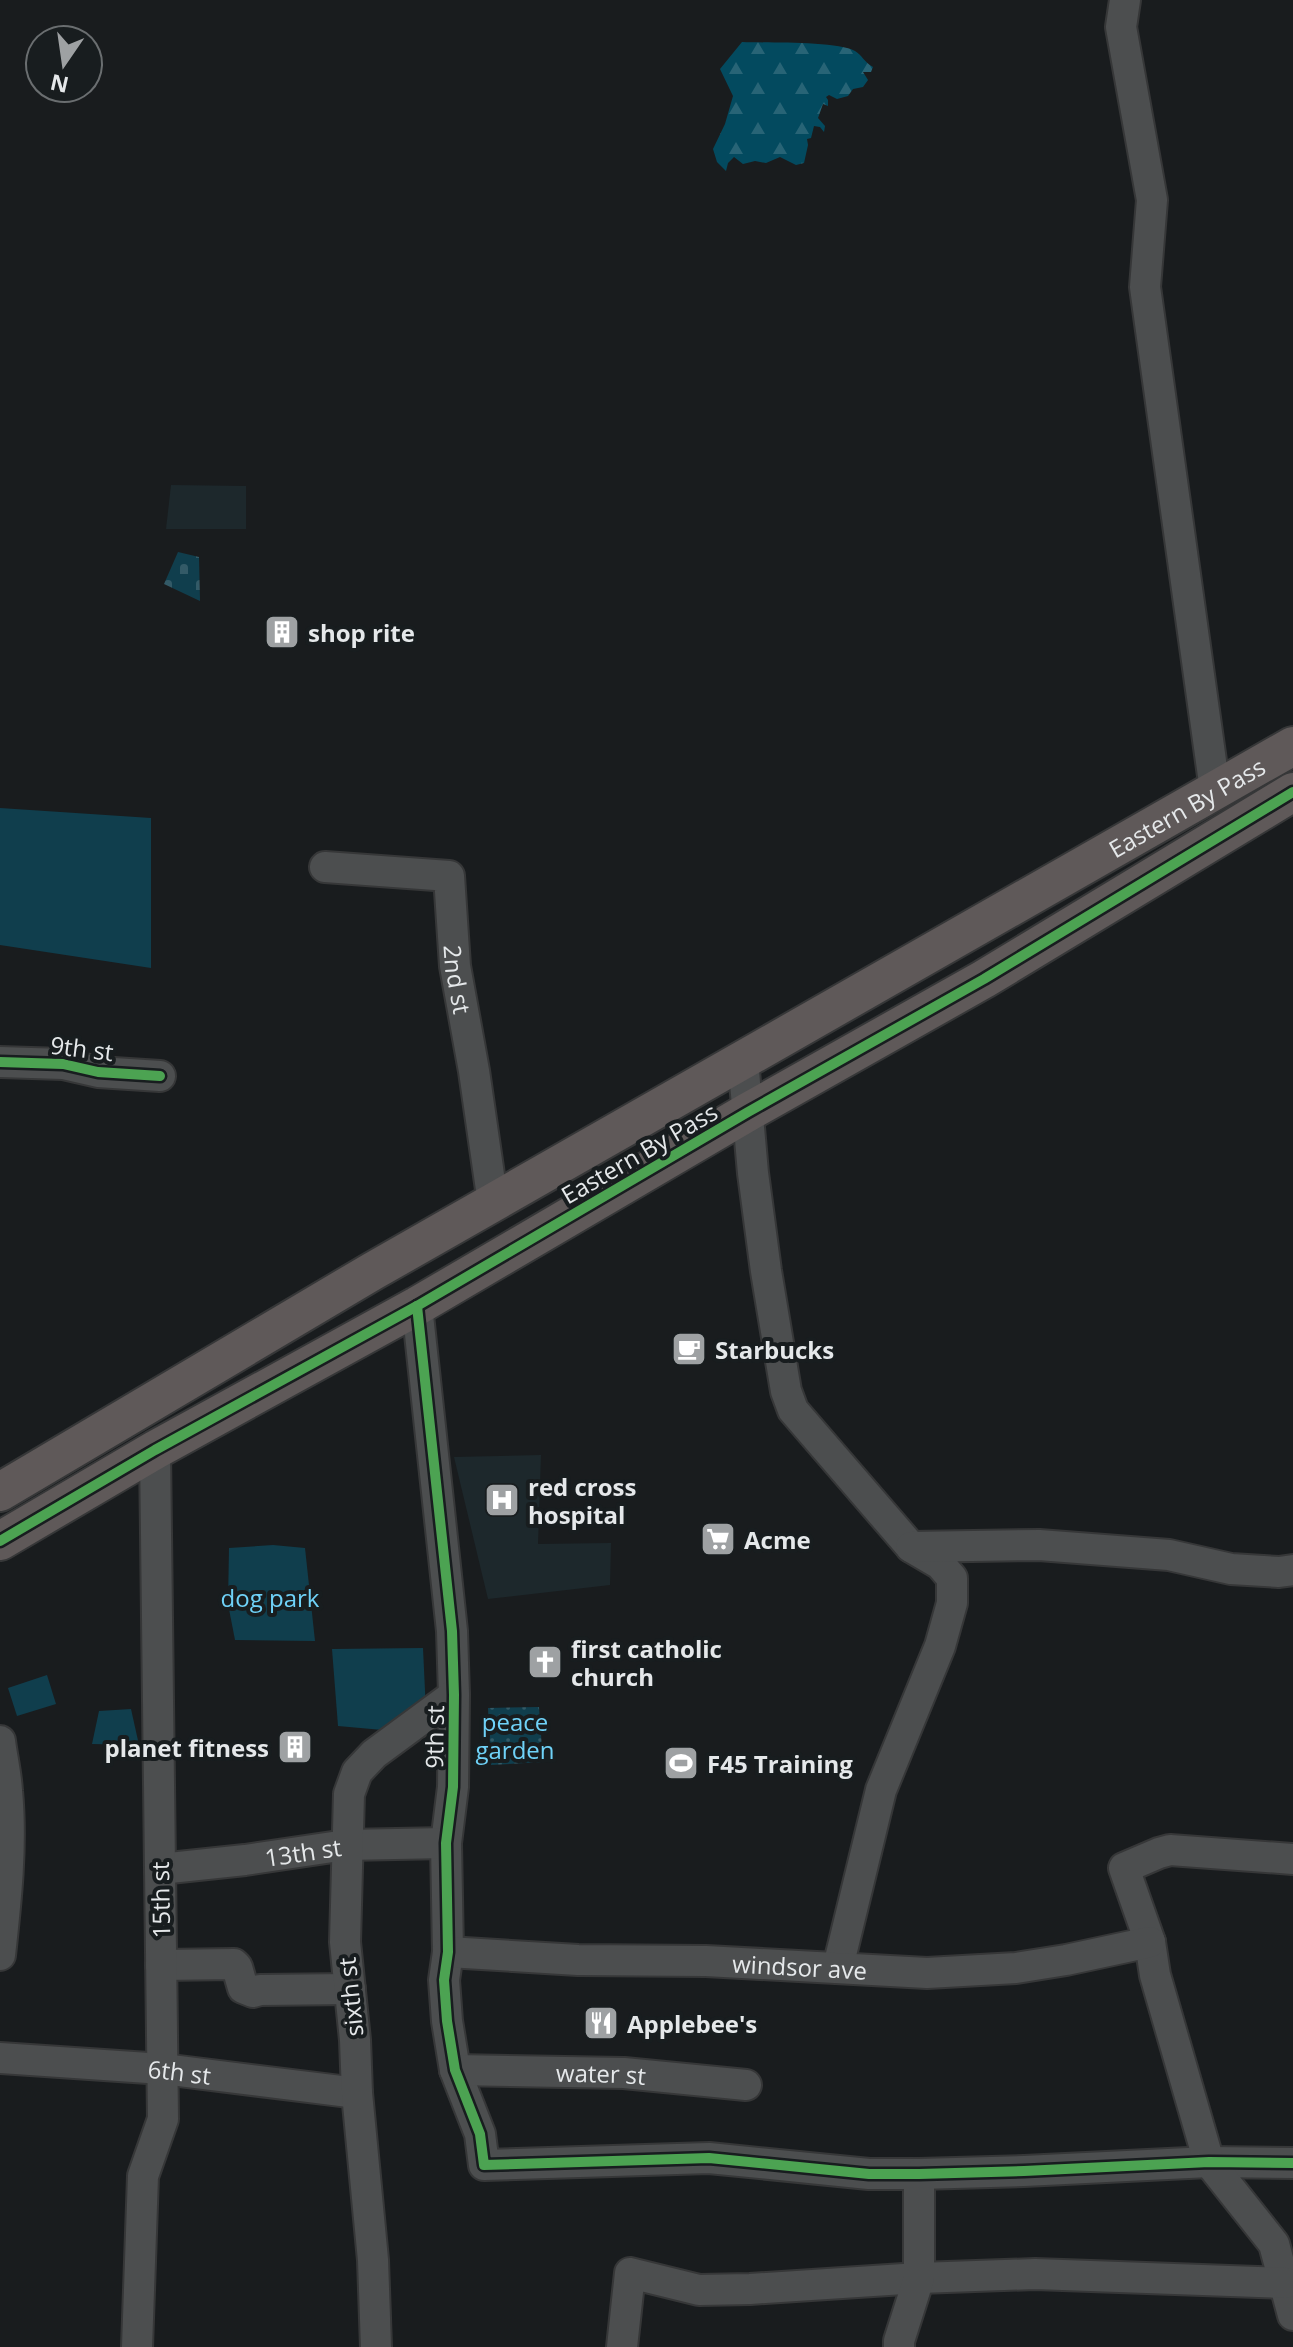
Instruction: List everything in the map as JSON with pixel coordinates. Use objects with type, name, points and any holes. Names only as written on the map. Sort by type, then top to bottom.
[{"type":"main road","name":"Eastern By Pass","points":[[0,1492],[360,1279],[1293,746]]},
{"type":"main road","name":"Eastern By Pass","points":[[0,1541],[155,1450],[417,1306],[748,1112],[984,979],[1293,792]]},
{"type":"street","points":[[1125,0],[1121,27],[1152,200],[1145,287],[1215,790]]},
{"type":"street","name":"2nd st","points":[[325,867],[449,876],[455,966],[493,1203]]},
{"type":"street","points":[[743,1060],[766,1271],[786,1391],[793,1410],[911,1547],[940,1564],[952,1578],[952,1603],[940,1646],[881,1790],[838,1967]]},
{"type":"street","name":"9th st","points":[[0,1062],[63,1064],[98,1072],[160,1076]]},
{"type":"street","name":"9th st","points":[[417,1306],[452,1631],[453,1787],[446,1843],[448,1952],[444,1980],[447,2021],[455,2070],[480,2134],[484,2165],[709,2158],[869,2174],[919,2174]]},
{"type":"street","name":"15th st","points":[[137,2347],[143,2176],[163,2119],[155,1450]]},
{"type":"street","points":[[911,1547],[1039,1545],[1169,1555],[1231,1569],[1291,1576]]},
{"type":"street","name":"sixth st","points":[[376,2347],[373,2260],[345,1942],[349,1794],[357,1772],[374,1754],[454,1695]]},
{"type":"street","points":[[0,1741],[7,1792],[0,1955]]},
{"type":"street","name":"13th st","points":[[160,1869],[346,1845],[446,1843]]},
{"type":"street","points":[[1293,1859],[1170,1850],[1124,1868],[1150,1942],[1155,1975],[1209,2162],[1274,2244],[1293,2315]]},
{"type":"street","name":"windsor ave","points":[[448,1952],[927,1973],[1016,1968],[1150,1942]]},
{"type":"street","points":[[161,1965],[234,1964],[243,1988],[253,1992],[350,1989]]},
{"type":"street","name":"6th st","points":[[0,2058],[163,2069],[357,2093]]},
{"type":"street","name":"water st","points":[[455,2070],[624,2073],[746,2085]]},
{"type":"street","points":[[899,2347],[919,2278],[919,2174],[1209,2162],[1293,2163]]},
{"type":"street","points":[[622,2347],[630,2273],[699,2290],[1035,2274],[1286,2283]]},
{"type":"shaded area","points":[[171,485],[246,486],[246,529],[166,529]]},
{"type":"shaded area","name":"red cross hospital","points":[[541,1455],[538,1544],[611,1543],[610,1585],[488,1599],[454,1457]]},
{"type":"green space","points":[[742,42],[846,48],[873,67],[871,72],[863,72],[868,80],[863,87],[837,99],[829,95],[826,97],[828,106],[823,104],[818,118],[825,126],[824,132],[814,126],[811,138],[807,139],[804,163],[796,165],[780,157],[766,163],[755,161],[743,164],[734,157],[726,171],[717,162],[713,149],[725,124],[733,96],[720,69]]},
{"type":"green space","points":[[178,552],[199,557],[200,601],[164,584]]},
{"type":"green space","points":[[0,808],[151,818],[151,968],[0,945]]},
{"type":"green space","name":"dog park","points":[[273,1545],[305,1548],[315,1641],[235,1640],[228,1604],[229,1548]]},
{"type":"green space","points":[[423,1648],[427,1734],[338,1726],[332,1649]]},
{"type":"green space","points":[[47,1675],[56,1704],[17,1716],[8,1688]]},
{"type":"green space","name":"peace garden","points":[[539,1707],[543,1762],[491,1765],[488,1708]]},
{"type":"green space","points":[[131,1709],[139,1745],[92,1744],[99,1711]]},
{"type":"cycle path","points":[[0,1541],[155,1450],[417,1306],[748,1112],[984,979],[1293,792]]},
{"type":"cycle path","points":[[0,1062],[63,1064],[98,1072],[160,1076]]},
{"type":"cycle path","points":[[417,1306],[452,1631],[453,1787],[446,1843],[448,1952],[444,1980],[447,2021],[455,2070],[480,2134],[484,2165],[709,2158],[869,2174],[919,2174],[1209,2162],[1293,2163]]},
{"type":"place","name":"shop rite","points":[[282,632]]},
{"type":"place","name":"Starbucks","points":[[689,1349]]},
{"type":"place","name":"red cross hospital","points":[[502,1500]]},
{"type":"place","name":"Acme","points":[[718,1539]]},
{"type":"place","name":"first catholic church","points":[[545,1662]]},
{"type":"place","name":"planet fitness","points":[[295,1747]]},
{"type":"place","name":"F45 Training","points":[[681,1763]]},
{"type":"place","name":"Applebee's","points":[[601,2023]]}]
